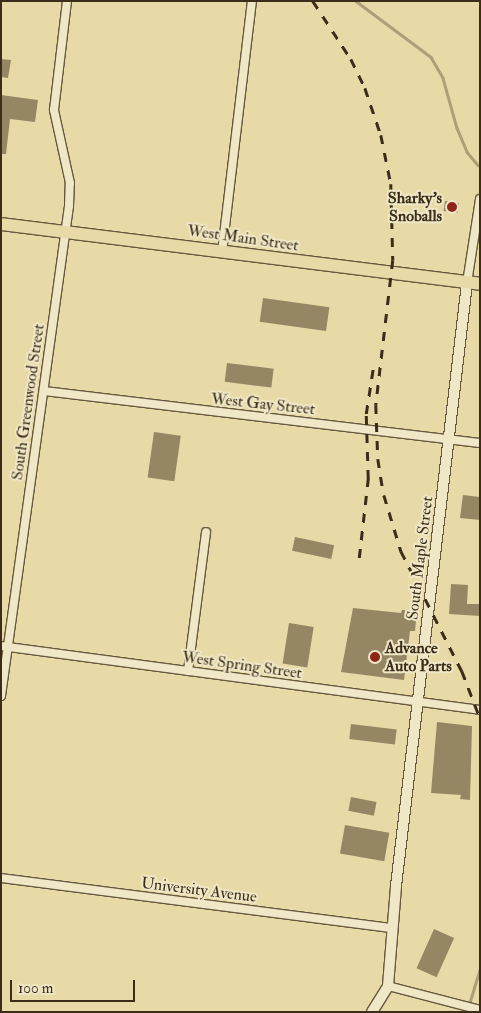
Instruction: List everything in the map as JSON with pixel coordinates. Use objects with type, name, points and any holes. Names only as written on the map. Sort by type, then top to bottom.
[{"type":"main road","name":"West Main Street","points":[[1,224],[474,284]]},
{"type":"street","name":"South Greenwood Street","points":[[1,696],[5,646],[44,392],[70,183],[54,110],[68,1]]},
{"type":"street","points":[[222,252],[252,1]]},
{"type":"street","points":[[474,284],[480,199]]},
{"type":"street","name":"South Maple Street","points":[[372,1012],[388,986],[393,928],[450,439],[474,284]]},
{"type":"street","name":"West Gay Street","points":[[44,392],[480,443]]},
{"type":"street","points":[[188,671],[206,532]]},
{"type":"street","name":"West Spring Street","points":[[5,646],[480,710]]},
{"type":"street","name":"University Avenue","points":[[1,878],[393,928]]},
{"type":"street","points":[[388,986],[480,1010]]},
{"type":"building","points":[[1,59],[11,60],[8,78],[1,77]]},
{"type":"building","points":[[1,95],[38,100],[35,122],[10,119],[6,154],[1,154]]},
{"type":"building","name":"Sharky's Snoballs","points":[[445,201],[459,203],[457,213],[444,211]]},
{"type":"building","points":[[263,298],[329,307],[326,331],[260,322]]},
{"type":"building","points":[[227,363],[274,369],[271,388],[225,382]]},
{"type":"building","points":[[154,432],[181,436],[174,481],[148,478]]},
{"type":"building","points":[[463,495],[480,497],[480,520],[460,518]]},
{"type":"building","points":[[295,537],[334,545],[331,559],[292,551]]},
{"type":"building","points":[[451,584],[468,585],[467,604],[480,604],[480,616],[449,614]]},
{"type":"building","points":[[353,608],[401,613],[402,610],[417,610],[415,631],[410,631],[404,680],[341,672]]},
{"type":"building","points":[[289,623],[314,627],[307,667],[283,663]]},
{"type":"building","points":[[437,722],[472,726],[470,800],[460,799],[461,795],[431,793]]},
{"type":"building","points":[[351,724],[397,730],[395,744],[349,739]]},
{"type":"building","points":[[351,797],[377,802],[374,816],[348,811]]},
{"type":"building","points":[[345,825],[389,833],[384,861],[340,854]]},
{"type":"building","points":[[434,929],[454,938],[437,977],[417,968]]},
{"type":"waterway","points":[[356,1],[431,57],[443,78],[457,128],[467,152],[478,165]]},
{"type":"waterway","points":[[470,1001],[480,968]]},
{"type":"railway","points":[[313,1],[351,59],[365,88],[381,135],[391,184],[393,260],[376,405],[378,459],[384,495],[401,551],[462,671],[480,718]]},
{"type":"railway","points":[[359,558],[368,479],[366,414],[373,369]]},
{"type":"place","name":"Sharky's Snoballs","points":[[452,207]]},
{"type":"place","name":"Advance Auto Parts","points":[[375,657]]}]
